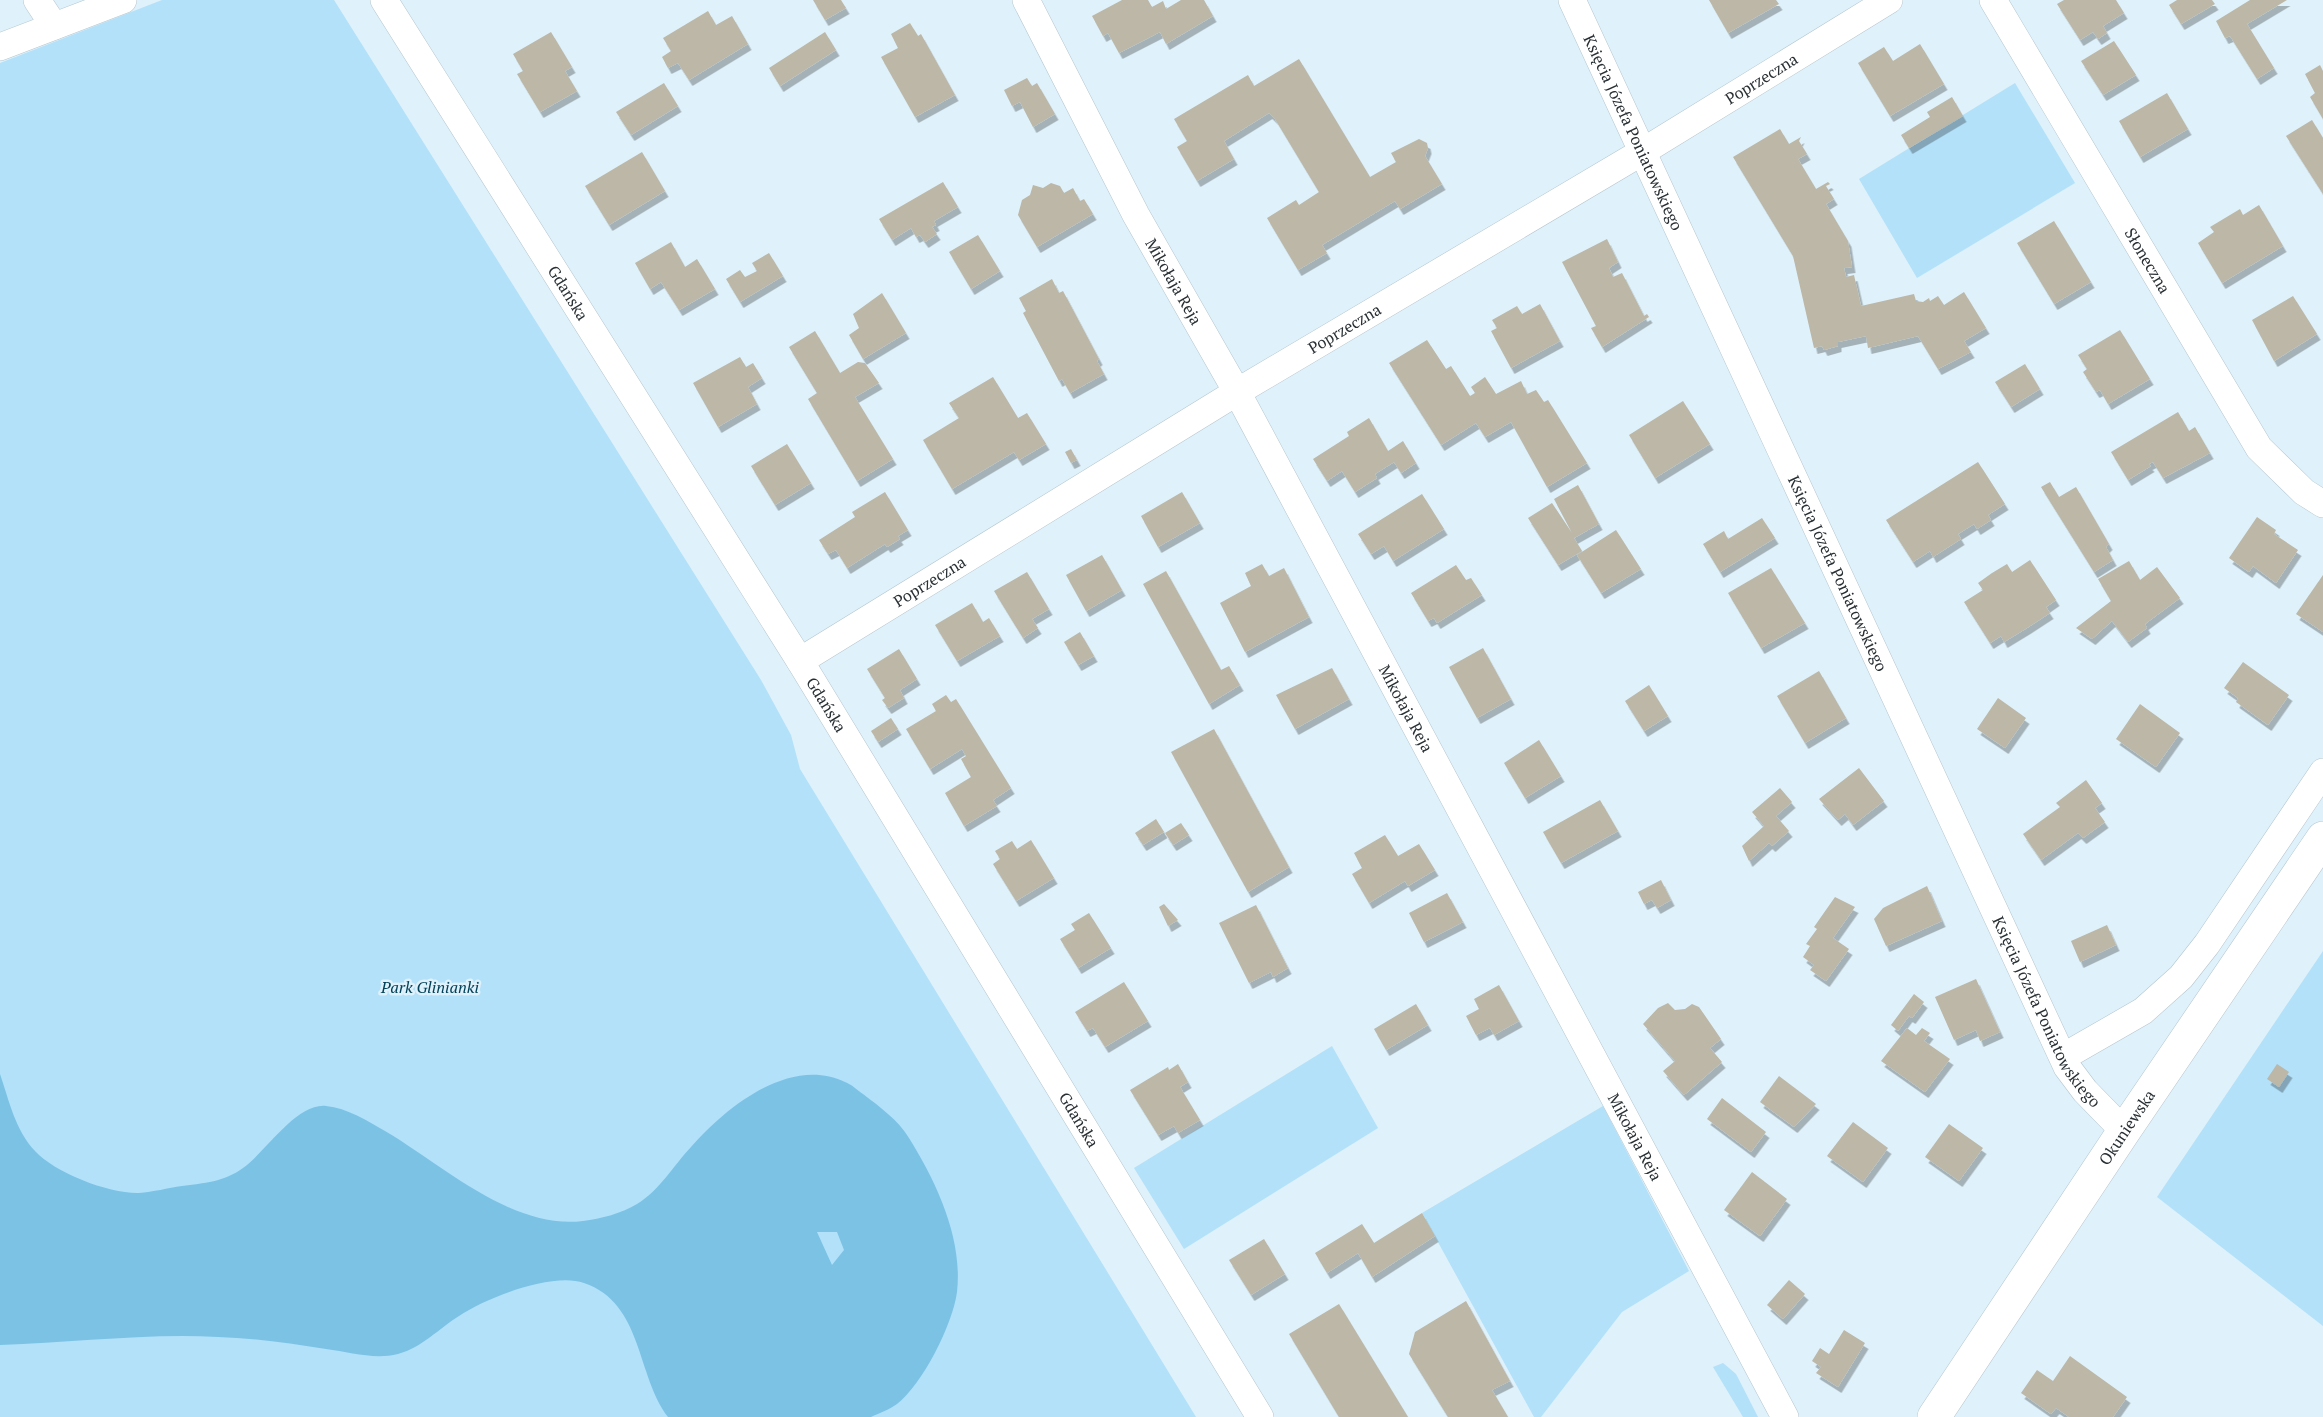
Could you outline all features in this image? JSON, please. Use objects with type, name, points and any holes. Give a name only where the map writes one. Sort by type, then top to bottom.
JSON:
[{"type":"main road","name":"Okuniewska","points":[[1934,1417],[2323,838]]},
{"type":"street","points":[[37,0],[54,26]]},
{"type":"street","points":[[0,47],[123,0]]},
{"type":"street","name":"Gdańska","points":[[384,0],[800,661],[1260,1417]]},
{"type":"street","name":"Mikołaja Reja","points":[[1026,0],[1136,215],[1237,392],[1785,1417]]},
{"type":"street","name":"Księcia Józefa Poniatowskiego","points":[[1572,0],[2062,1057],[2085,1091],[2124,1131]]},
{"type":"street","name":"Poprzeczna","points":[[800,661],[1237,392],[1642,152],[1889,0]]},
{"type":"street","name":"Słoneczna","points":[[1993,0],[2259,448],[2304,492],[2323,504]]},
{"type":"street","points":[[2062,1057],[2143,1011],[2181,977],[2207,944],[2323,772]]},
{"type":"green space","name":"Park Glinianki","points":[[162,0],[334,0],[761,680],[791,735],[800,769],[1196,1417],[0,1417],[0,63]]},
{"type":"green space","points":[[2015,83],[2075,183],[1917,278],[1859,179]]},
{"type":"green space","points":[[2323,951],[2323,1326],[2157,1197]]},
{"type":"green space","points":[[1332,1046],[1378,1128],[1184,1249],[1134,1168]]},
{"type":"green space","points":[[1603,1106],[1689,1271],[1622,1312],[1541,1417],[1534,1417],[1422,1213]]},
{"type":"green space","points":[[1723,1363],[1736,1374],[1758,1417],[1743,1417],[1713,1367]]},
{"type":"shaded area","points":[[0,1074],[22,1134],[35,1151],[69,1174],[113,1190],[139,1193],[206,1183],[229,1176],[252,1161],[282,1130],[304,1112],[315,1107],[326,1106],[349,1112],[372,1123],[454,1177],[504,1205],[530,1216],[556,1221],[597,1219],[631,1207],[645,1199],[705,1132],[740,1102],[781,1080],[803,1075],[824,1075],[852,1086],[888,1114],[905,1131],[929,1174],[946,1212],[956,1252],[958,1272],[954,1305],[943,1336],[926,1369],[907,1395],[897,1404],[871,1417],[668,1417],[658,1400],[628,1323],[618,1306],[603,1293],[584,1283],[571,1281],[538,1284],[485,1302],[459,1316],[415,1347],[389,1356],[362,1355],[258,1340],[191,1336],[0,1345]],"holes":[[[817,1232],[837,1232],[844,1250],[832,1265]]]},
{"type":"building","points":[[813,0],[841,0],[846,8],[825,20]]},
{"type":"building","points":[[1122,0],[1148,0],[1152,7],[1163,1],[1166,9],[1181,0],[1204,0],[1213,16],[1166,44],[1160,32],[1119,53],[1108,33],[1103,36],[1092,16]]},
{"type":"building","points":[[1709,0],[1776,0],[1779,4],[1728,33]]},
{"type":"building","points":[[2064,0],[2116,0],[2124,13],[2103,26],[2107,33],[2098,39],[2093,32],[2080,40],[2057,4]]},
{"type":"building","points":[[2177,0],[2212,0],[2215,4],[2181,24],[2169,5]]},
{"type":"building","points":[[2250,0],[2287,0],[2247,24],[2274,68],[2257,79],[2230,36],[2225,38],[2216,21]]},
{"type":"building","points":[[708,11],[716,25],[732,16],[748,44],[689,80],[678,63],[668,68],[662,57],[671,51],[663,38]]},
{"type":"building","points":[[910,23],[918,36],[921,34],[955,95],[915,117],[881,57],[898,48],[891,34]]},
{"type":"building","points":[[551,32],[572,67],[565,71],[577,91],[540,112],[517,74],[523,71],[513,54]]},
{"type":"building","points":[[825,32],[836,50],[780,86],[769,68]]},
{"type":"building","points":[[2114,41],[2136,75],[2103,95],[2081,61]]},
{"type":"building","points":[[1920,44],[1944,84],[1890,116],[1858,63],[1884,47],[1893,61]]},
{"type":"building","points":[[1299,59],[1370,177],[1396,162],[1391,153],[1419,139],[1427,143],[1425,156],[1442,184],[1400,209],[1395,201],[1322,245],[1327,253],[1298,270],[1267,218],[1296,200],[1299,205],[1319,192],[1275,119],[1269,113],[1224,141],[1234,159],[1197,181],[1177,147],[1187,141],[1174,119],[1248,75],[1254,86]]},
{"type":"building","points":[[2320,65],[2323,71],[2323,119],[2310,97],[2315,93],[2305,74]]},
{"type":"building","points":[[1027,78],[1032,86],[1037,83],[1055,114],[1033,127],[1020,102],[1012,106],[1004,90]]},
{"type":"building","points":[[664,83],[678,106],[631,135],[616,112]]},
{"type":"building","points":[[2167,93],[2188,129],[2140,157],[2119,121]]},
{"type":"building","points":[[1952,97],[1963,116],[1909,148],[1901,135],[1930,117],[1927,112]]},
{"type":"building","points":[[2312,120],[2323,138],[2323,194],[2286,136]]},
{"type":"building","points":[[1780,129],[1789,144],[1801,137],[1799,141],[1807,154],[1798,159],[1816,189],[1828,182],[1830,184],[1826,186],[1834,199],[1826,204],[1848,241],[1852,267],[1844,268],[1846,277],[1854,275],[1861,306],[1914,294],[1916,301],[1923,302],[1938,296],[1944,305],[1964,292],[1986,328],[1964,341],[1971,352],[1938,369],[1918,336],[1868,348],[1866,336],[1838,342],[1838,346],[1824,350],[1822,346],[1814,348],[1793,256],[1733,157]]},
{"type":"building","points":[[642,152],[665,191],[609,225],[585,186]]},
{"type":"building","points":[[943,182],[958,207],[934,221],[936,225],[932,227],[937,234],[925,242],[920,235],[916,237],[911,228],[892,240],[879,219]]},
{"type":"building","points":[[1051,183],[1060,186],[1064,193],[1073,188],[1080,201],[1084,199],[1093,214],[1037,247],[1018,215],[1022,200],[1030,195],[1033,185],[1043,188]]},
{"type":"building","points":[[2259,205],[2283,246],[2222,283],[2198,243],[2214,232],[2210,227],[2240,209],[2243,215]]},
{"type":"building","points":[[2054,221],[2091,282],[2054,304],[2017,243]]},
{"type":"building","points":[[978,235],[1000,271],[971,289],[949,252]]},
{"type":"building","points":[[1607,239],[1618,262],[1609,268],[1613,277],[1622,273],[1644,316],[1647,314],[1649,317],[1602,347],[1591,328],[1596,326],[1562,262]]},
{"type":"building","points":[[671,242],[685,267],[697,259],[715,289],[679,310],[661,282],[650,289],[635,263]]},
{"type":"building","points":[[769,253],[783,276],[740,302],[726,279],[740,270],[745,277],[757,271],[752,263]]},
{"type":"building","points":[[1052,279],[1059,293],[1063,291],[1099,359],[1097,361],[1104,374],[1070,393],[1062,379],[1059,381],[1023,313],[1026,311],[1019,298]]},
{"type":"building","points":[[882,293],[906,333],[863,359],[849,335],[859,328],[853,314]]},
{"type":"building","points":[[2293,296],[2317,334],[2274,361],[2252,320]]},
{"type":"building","points":[[1540,304],[1560,341],[1511,368],[1491,331],[1497,328],[1492,320],[1517,306],[1522,314]]},
{"type":"building","points":[[2120,330],[2150,379],[2108,404],[2100,390],[2096,392],[2083,372],[2087,369],[2078,355]]},
{"type":"building","points":[[815,331],[840,373],[858,362],[865,363],[879,383],[855,397],[893,459],[857,481],[808,399],[817,393],[789,347]]},
{"type":"building","points":[[1427,340],[1446,369],[1451,366],[1470,396],[1475,393],[1471,387],[1485,377],[1496,394],[1521,381],[1527,394],[1536,390],[1544,402],[1548,400],[1587,463],[1547,487],[1511,422],[1485,437],[1476,423],[1441,445],[1389,363]]},
{"type":"building","points":[[740,357],[746,367],[753,363],[762,378],[748,387],[757,404],[718,427],[693,383]]},
{"type":"building","points":[[2025,364],[2040,389],[2011,407],[1995,382]]},
{"type":"building","points":[[993,377],[1018,418],[1027,413],[1046,444],[1019,460],[1014,452],[952,489],[923,440],[959,418],[949,403]]},
{"type":"building","points":[[1683,401],[1710,444],[1655,478],[1629,435]]},
{"type":"building","points":[[2178,412],[2189,431],[2195,427],[2210,453],[2163,478],[2153,462],[2149,464],[2151,466],[2128,480],[2111,452]]},
{"type":"building","points":[[1369,418],[1388,451],[1403,441],[1416,463],[1401,473],[1394,462],[1375,474],[1377,478],[1355,492],[1342,471],[1327,481],[1313,459],[1349,436],[1347,432]]},
{"type":"building","points":[[787,444],[811,483],[775,505],[751,466]]},
{"type":"building","points":[[1071,449],[1077,460],[1071,463],[1065,452]]},
{"type":"building","points":[[1978,462],[2005,504],[1988,515],[1991,520],[1977,529],[1974,524],[1958,534],[1961,539],[1933,557],[1930,551],[1913,562],[1886,520]]},
{"type":"building","points":[[2050,482],[2059,497],[2076,487],[2109,544],[2106,547],[2113,560],[2094,572],[2041,487]]},
{"type":"building","points":[[1578,485],[1599,524],[1574,538],[1582,551],[1558,565],[1528,518],[1552,503],[1572,533],[1554,499]]},
{"type":"building","points":[[885,492],[908,530],[898,536],[900,539],[887,547],[885,544],[847,568],[836,550],[828,554],[819,540],[855,517],[852,512]]},
{"type":"building","points":[[1182,492],[1200,523],[1158,547],[1141,516]]},
{"type":"building","points":[[1422,494],[1444,529],[1393,561],[1384,546],[1371,554],[1358,534]]},
{"type":"building","points":[[2257,517],[2276,530],[2274,534],[2298,550],[2276,583],[2253,566],[2249,572],[2229,558]]},
{"type":"building","points":[[1762,518],[1775,538],[1720,572],[1703,544],[1724,531],[1728,539]]},
{"type":"building","points":[[1616,530],[1641,569],[1601,593],[1577,555]]},
{"type":"building","points":[[1102,555],[1122,590],[1086,611],[1066,575]]},
{"type":"building","points":[[2030,560],[2056,600],[2046,607],[2050,613],[2004,642],[2001,636],[1990,643],[1964,602],[1983,590],[1978,583],[1992,573],[2007,564],[2012,572]]},
{"type":"building","points":[[2129,561],[2140,580],[2157,567],[2180,598],[2145,624],[2147,628],[2128,642],[2112,621],[2092,639],[2076,628],[2111,601],[2098,579]]},
{"type":"building","points":[[1262,564],[1269,576],[1284,568],[1309,617],[1245,652],[1220,603],[1251,586],[1245,573]]},
{"type":"building","points":[[1456,565],[1466,580],[1471,578],[1482,595],[1437,623],[1434,618],[1428,621],[1411,593]]},
{"type":"building","points":[[1771,568],[1805,623],[1761,648],[1728,593]]},
{"type":"building","points":[[1166,571],[1221,670],[1229,666],[1240,685],[1209,704],[1143,584]]},
{"type":"building","points":[[1027,572],[1049,609],[1032,619],[1038,628],[1023,638],[994,591]]},
{"type":"building","points":[[2323,575],[2323,632],[2296,614]]},
{"type":"building","points":[[972,603],[983,622],[989,618],[1000,636],[957,661],[935,625]]},
{"type":"building","points":[[1080,632],[1094,656],[1078,665],[1064,642]]},
{"type":"building","points":[[1483,648],[1511,699],[1477,718],[1449,667]]},
{"type":"building","points":[[899,649],[917,679],[900,690],[904,698],[888,708],[882,700],[885,698],[867,669]]},
{"type":"building","points":[[2243,662],[2289,695],[2268,725],[2236,702],[2238,698],[2224,688]]},
{"type":"building","points":[[1332,668],[1349,699],[1295,729],[1276,695]]},
{"type":"building","points":[[1819,671],[1846,718],[1805,743],[1777,696]]},
{"type":"building","points":[[1649,685],[1668,716],[1644,731],[1625,701]]},
{"type":"building","points":[[946,695],[951,702],[956,699],[1011,788],[993,800],[997,806],[964,826],[945,793],[971,777],[961,759],[966,756],[962,749],[930,769],[906,729],[936,711],[932,704]]},
{"type":"building","points":[[1998,698],[2026,718],[2005,748],[1977,729]]},
{"type":"building","points":[[2140,704],[2180,733],[2156,767],[2116,739]]},
{"type":"building","points":[[891,718],[898,729],[878,742],[871,731]]},
{"type":"building","points":[[1214,729],[1289,867],[1248,892],[1171,752]]},
{"type":"building","points":[[1539,740],[1561,776],[1525,798],[1504,763]]},
{"type":"building","points":[[1859,768],[1884,801],[1853,825],[1845,814],[1838,820],[1819,799]]},
{"type":"building","points":[[2086,780],[2102,803],[2095,808],[2105,822],[2083,838],[2078,833],[2041,860],[2023,834],[2060,807],[2056,803]]},
{"type":"building","points":[[1780,788],[1792,802],[1776,816],[1789,831],[1772,846],[1769,843],[1749,861],[1742,846],[1764,826],[1752,812]]},
{"type":"building","points":[[1600,800],[1618,831],[1561,863],[1543,832]]},
{"type":"building","points":[[1156,819],[1164,832],[1143,845],[1135,833]]},
{"type":"building","points":[[1181,823],[1189,835],[1173,845],[1165,833]]},
{"type":"building","points":[[1385,835],[1398,856],[1419,844],[1435,870],[1408,886],[1405,881],[1369,903],[1352,874],[1362,868],[1354,853]]},
{"type":"building","points":[[1031,840],[1054,878],[1016,901],[993,864],[1000,859],[995,851],[1012,841],[1017,849]]},
{"type":"building","points":[[1661,880],[1671,900],[1657,908],[1652,900],[1644,904],[1638,892]]},
{"type":"building","points":[[1927,886],[1942,921],[1886,946],[1874,919],[1883,908]]},
{"type":"building","points":[[1447,893],[1463,922],[1424,942],[1409,913]]},
{"type":"building","points":[[1835,897],[1855,907],[1833,938],[1849,949],[1826,981],[1810,970],[1814,965],[1803,957],[1810,946],[1806,944],[1817,929],[1814,927]]},
{"type":"building","points":[[1164,904],[1178,920],[1168,926],[1159,907]]},
{"type":"building","points":[[1256,905],[1288,968],[1273,977],[1271,972],[1249,983],[1219,923]]},
{"type":"building","points":[[1089,913],[1111,948],[1078,968],[1060,939],[1075,930],[1071,924]]},
{"type":"building","points":[[2107,925],[2116,945],[2080,962],[2071,941]]},
{"type":"building","points":[[1976,979],[2000,1032],[1980,1041],[1976,1030],[1954,1040],[1935,997]]},
{"type":"building","points":[[1124,982],[1148,1021],[1105,1047],[1093,1028],[1087,1031],[1075,1012]]},
{"type":"building","points":[[1499,985],[1519,1021],[1494,1035],[1490,1028],[1476,1035],[1466,1016],[1479,1009],[1474,999]]},
{"type":"building","points":[[1914,994],[1924,1002],[1912,1018],[1909,1016],[1898,1031],[1891,1025]]},
{"type":"building","points":[[1668,1003],[1675,1010],[1685,1009],[1692,1004],[1699,1007],[1721,1039],[1710,1048],[1722,1062],[1684,1095],[1663,1071],[1675,1061],[1643,1024],[1658,1008]]},
{"type":"building","points":[[1416,1004],[1428,1025],[1386,1050],[1374,1029]]},
{"type":"building","points":[[1907,1028],[1916,1035],[1922,1028],[1930,1033],[1924,1041],[1950,1059],[1925,1092],[1881,1061]]},
{"type":"building","points":[[1178,1064],[1188,1082],[1180,1087],[1200,1120],[1178,1133],[1174,1126],[1158,1135],[1130,1090],[1168,1067],[1169,1070]]},
{"type":"building","points":[[2277,1064],[2289,1072],[2279,1087],[2267,1079]]},
{"type":"building","points":[[1779,1076],[1816,1104],[1794,1127],[1760,1102]]},
{"type":"building","points":[[1722,1098],[1766,1132],[1751,1152],[1707,1119]]},
{"type":"building","points":[[1853,1122],[1888,1148],[1863,1182],[1827,1156]]},
{"type":"building","points":[[1949,1124],[1983,1148],[1959,1181],[1925,1157]]},
{"type":"building","points":[[1752,1172],[1787,1199],[1760,1236],[1724,1210]]},
{"type":"building","points":[[1422,1213],[1435,1236],[1372,1277],[1358,1253],[1327,1273],[1315,1253],[1362,1224],[1374,1243]]},
{"type":"building","points":[[1264,1239],[1285,1274],[1251,1295],[1229,1260]]},
{"type":"building","points":[[1789,1280],[1805,1294],[1783,1319],[1767,1305]]},
{"type":"building","points":[[1466,1301],[1510,1381],[1492,1390],[1508,1417],[1448,1417],[1409,1354],[1415,1332]]},
{"type":"building","points":[[1339,1304],[1408,1417],[1339,1417],[1289,1334]]},
{"type":"building","points":[[1844,1330],[1865,1343],[1838,1387],[1816,1373],[1821,1367],[1812,1361],[1820,1348],[1829,1354]]},
{"type":"building","points":[[2070,1356],[2127,1397],[2113,1417],[2069,1417],[2056,1408],[2051,1414],[2021,1393],[2037,1370],[2053,1381]]}]
